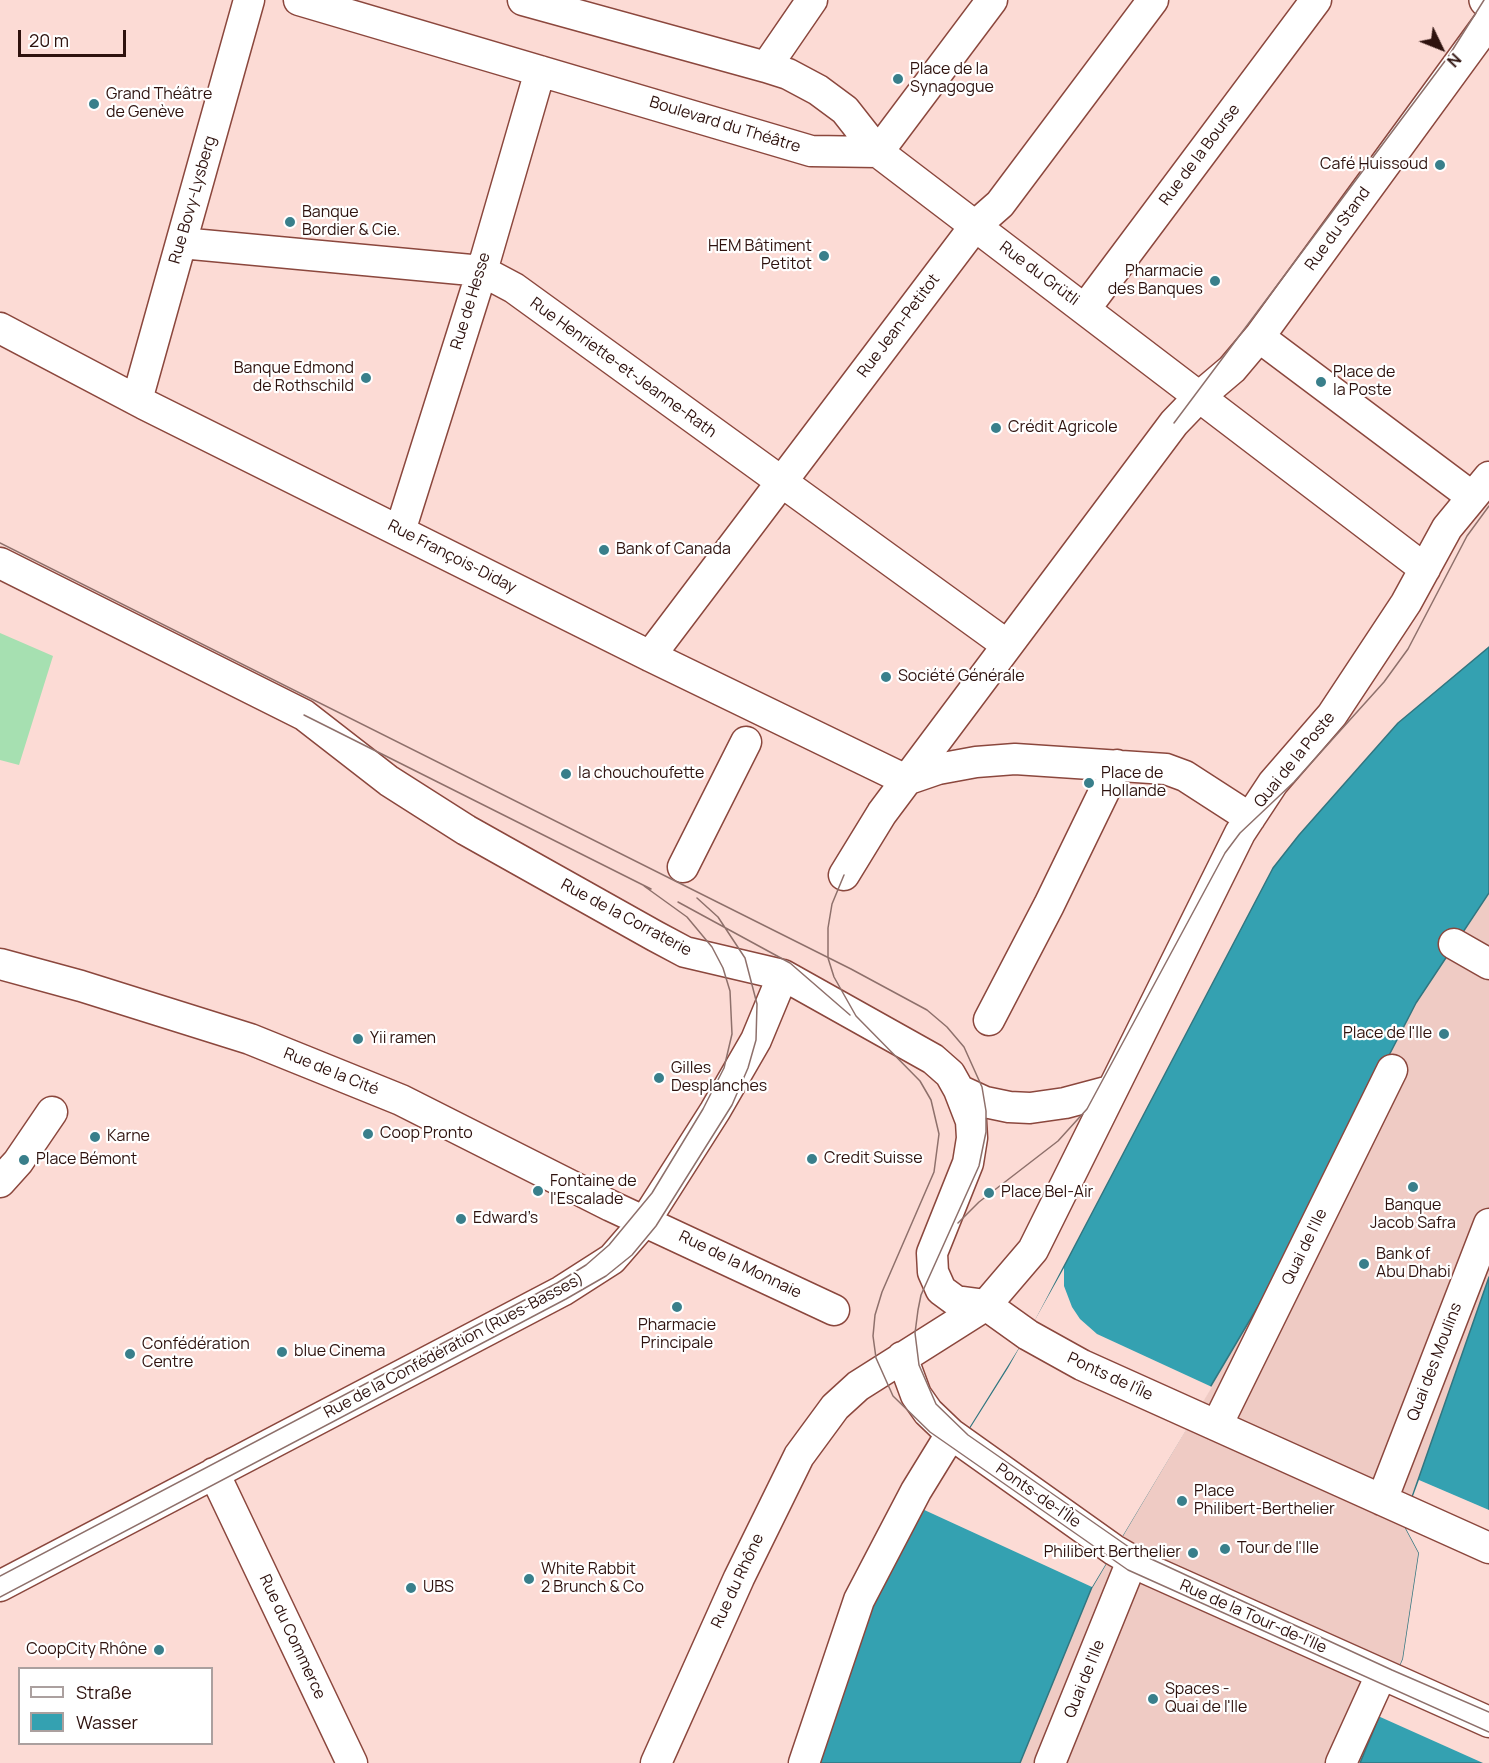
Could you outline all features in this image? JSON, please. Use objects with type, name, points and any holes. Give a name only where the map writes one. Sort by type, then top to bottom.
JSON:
[{"type":"street","name":"Rue Bovy-Lysberg","points":[[137,400],[249,0]]},
{"type":"street","name":"Boulevard du Théâtre","points":[[299,0],[811,151],[878,152]]},
{"type":"street","points":[[523,0],[565,6],[788,74],[845,110],[878,152],[992,0]]},
{"type":"street","points":[[766,67],[812,0]]},
{"type":"street","name":"Rue Jean-Petitot","points":[[650,656],[779,482],[975,226],[1000,204],[1153,0]]},
{"type":"street","name":"Rue de la Bourse","points":[[1085,309],[1316,0]]},
{"type":"street","name":"Rue du Stand","points":[[844,875],[882,813],[906,780],[1174,423],[1199,397],[1232,369],[1259,337],[1489,22]]},
{"type":"street","name":"Rue de Hesse","points":[[400,531],[482,271],[540,71]]},
{"type":"street","name":"Rue du Grütli","points":[[878,152],[1199,397]]},
{"type":"street","name":"Rue Henriette-et-Jeanne-Rath","points":[[181,243],[482,271],[514,288],[1007,645]]},
{"type":"street","name":"Rue François-Diday","points":[[0,328],[137,400],[650,656],[906,780]]},
{"type":"street","points":[[1259,337],[1480,486]]},
{"type":"street","points":[[1199,397],[1425,569]]},
{"type":"street","name":"Quai de la Poste","points":[[986,1305],[1033,1250],[1228,855],[1250,818],[1273,783],[1332,715],[1396,619],[1447,528],[1480,486]]},
{"type":"street","name":"Rue de la Corraterie","points":[[0,564],[304,715],[389,781],[466,830],[685,952],[783,975],[933,1059],[950,1074],[959,1090]]},
{"type":"street","points":[[683,867],[746,742]]},
{"type":"street","points":[[906,780],[938,769],[976,762],[1015,759],[1166,769],[1185,776],[1250,818]]},
{"type":"street","points":[[989,1020],[1049,905],[1117,765]]},
{"type":"street","points":[[1454,944],[1489,964]]},
{"type":"street","name":"Rue de la Cité","points":[[0,964],[81,986],[271,1048],[401,1100],[645,1221]]},
{"type":"street","name":"Rue de la Confédération (Rues-Basses)","points":[[0,1586],[562,1291],[612,1259],[645,1221],[715,1111],[756,1040],[783,975]]},
{"type":"street","name":"Quai de l'Ile","points":[[1206,1420],[1392,1070]]},
{"type":"street","points":[[959,1090],[985,1102],[1030,1108],[1065,1103],[1110,1091]]},
{"type":"street","points":[[959,1090],[971,1121],[969,1163],[932,1253],[933,1272],[941,1290],[956,1301],[986,1305]]},
{"type":"street","points":[[0,1182],[18,1162],[52,1112]]},
{"type":"street","name":"Rue de la Monnaie","points":[[645,1221],[834,1310]]},
{"type":"street","name":"Quai des Moulins","points":[[1395,1505],[1489,1224]]},
{"type":"street","name":"Ponts de l'Île","points":[[986,1305],[1028,1335],[1082,1365],[1395,1505]]},
{"type":"street","name":"Rue du Rhône","points":[[656,1763],[739,1578],[799,1456],[835,1407],[858,1386],[986,1305]]},
{"type":"street","name":"Ponts-de-l'Île","points":[[902,1357],[916,1395],[928,1412],[957,1438],[1123,1555]]},
{"type":"street","points":[[804,1763],[859,1600],[916,1491],[957,1438]]},
{"type":"street","name":"Rue du Commerce","points":[[214,1473],[352,1763]]},
{"type":"street","points":[[1395,1505],[1489,1548]]},
{"type":"street","name":"Quai de l'Ile","points":[[1050,1763],[1123,1555]]},
{"type":"street","name":"Rue de la Tour-de-l'Ile","points":[[1123,1555],[1388,1678]]},
{"type":"street","points":[[1341,1763],[1388,1678],[1489,1722]]},
{"type":"shaded area","points":[[1489,893],[1489,1277],[1419,1480],[1408,1531],[1419,1553],[1403,1659],[1360,1763],[1020,1763],[1092,1587],[1270,1286],[1416,1003]]},
{"type":"green space","points":[[0,633],[53,656],[19,765],[0,760]]},
{"type":"water","points":[[1489,647],[1489,893],[1416,1003],[1270,1286],[1092,1587],[1020,1763],[817,1763],[872,1600],[920,1508],[1028,1335],[1273,868],[1299,835],[1398,723]]},
{"type":"water","points":[[1489,1277],[1489,1763],[1360,1763],[1403,1659],[1419,1553],[1403,1523]]},
{"type":"pier","points":[[1064,1268],[1064,1286],[1072,1307],[1080,1319],[1097,1334],[1212,1387],[1092,1587],[920,1508],[1008,1368]]},
{"type":"pier","points":[[1419,1480],[1489,1510],[1489,1763],[1483,1763],[1378,1716],[1403,1659],[1419,1553],[1403,1523]]},
{"type":"tram line","points":[[1174,423],[1448,57],[1484,0]]},
{"type":"tram line","points":[[958,1223],[979,1202],[1058,1141],[1087,1109],[1225,853],[1240,833],[1294,782],[1384,682],[1408,649],[1467,536],[1489,506]]},
{"type":"tram line","points":[[0,543],[851,969],[927,1010],[947,1027],[964,1047],[982,1087],[986,1111],[986,1132],[979,1166],[921,1295],[918,1310],[915,1333],[919,1365],[936,1404],[968,1435],[1136,1552],[1489,1712]]},
{"type":"tram line","points":[[304,715],[651,889]]},
{"type":"tram line","points":[[844,875],[832,904],[828,928],[828,958],[834,977],[856,1016],[920,1081],[931,1100],[939,1134],[934,1172],[882,1292],[875,1315],[873,1336],[876,1358],[893,1396],[930,1432],[1128,1570],[1489,1732]]},
{"type":"tram line","points":[[0,1576],[557,1283],[586,1265],[609,1245],[652,1193],[703,1109],[724,1068],[732,1034],[730,991],[723,968],[712,947],[687,917],[644,886]]},
{"type":"tram line","points":[[0,1597],[566,1299],[606,1276],[632,1255],[656,1226],[732,1105],[748,1068],[756,1040],[757,1004],[745,958],[718,917],[697,898]]},
{"type":"tram line","points":[[678,902],[790,963],[850,1015]]},
{"type":"place","name":"Place de la Synagogue","points":[[898,79]]},
{"type":"place","name":"Grand Théâtre de Genève","points":[[94,104]]},
{"type":"place","name":"Café Huissoud","points":[[1440,165]]},
{"type":"place","name":"Banque Bordier & Cie.","points":[[290,222]]},
{"type":"place","name":"HEM Bâtiment Petitot","points":[[824,256]]},
{"type":"place","name":"Pharmacie des Banques","points":[[1215,281]]},
{"type":"place","name":"Banque Edmond de Rothschild","points":[[366,378]]},
{"type":"place","name":"Place de la Poste","points":[[1321,382]]},
{"type":"place","name":"Crédit Agricole","points":[[996,428]]},
{"type":"place","name":"Bank of Canada","points":[[604,550]]},
{"type":"place","name":"Société Générale","points":[[886,677]]},
{"type":"place","name":"la chouchoufette","points":[[566,774]]},
{"type":"place","name":"Place de Hollande","points":[[1089,783]]},
{"type":"place","name":"Place de l'Ile","points":[[1444,1034]]},
{"type":"place","name":"Yii ramen","points":[[358,1039]]},
{"type":"place","name":"Gilles Desplanches","points":[[659,1078]]},
{"type":"place","name":"Coop Pronto","points":[[368,1134]]},
{"type":"place","name":"Karne","points":[[95,1137]]},
{"type":"place","name":"Credit Suisse","points":[[812,1159]]},
{"type":"place","name":"Place Bémont","points":[[24,1160]]},
{"type":"place","name":"Banque Jacob Safra","points":[[1413,1187]]},
{"type":"place","name":"Fontaine de l'Escalade","points":[[538,1191]]},
{"type":"place","name":"Place Bel-Air","points":[[989,1193]]},
{"type":"place","name":"Edward’s","points":[[461,1219]]},
{"type":"place","name":"Bank of Abu Dhabi","points":[[1364,1264]]},
{"type":"place","name":"Pharmacie Principale","points":[[677,1307]]},
{"type":"place","name":"blue Cinema","points":[[282,1352]]},
{"type":"place","name":"Confédération Centre","points":[[130,1354]]},
{"type":"place","name":"Place Philibert-Berthelier","points":[[1182,1501]]},
{"type":"place","name":"Tour de l'Ile","points":[[1225,1549]]},
{"type":"place","name":"Philibert Berthelier","points":[[1193,1553]]},
{"type":"place","name":"White Rabbit 2 Brunch & Co","points":[[529,1579]]},
{"type":"place","name":"UBS","points":[[411,1588]]},
{"type":"place","name":"CoopCity Rhône","points":[[159,1650]]},
{"type":"place","name":"Spaces - Quai de l'Ile","points":[[1153,1699]]}]
